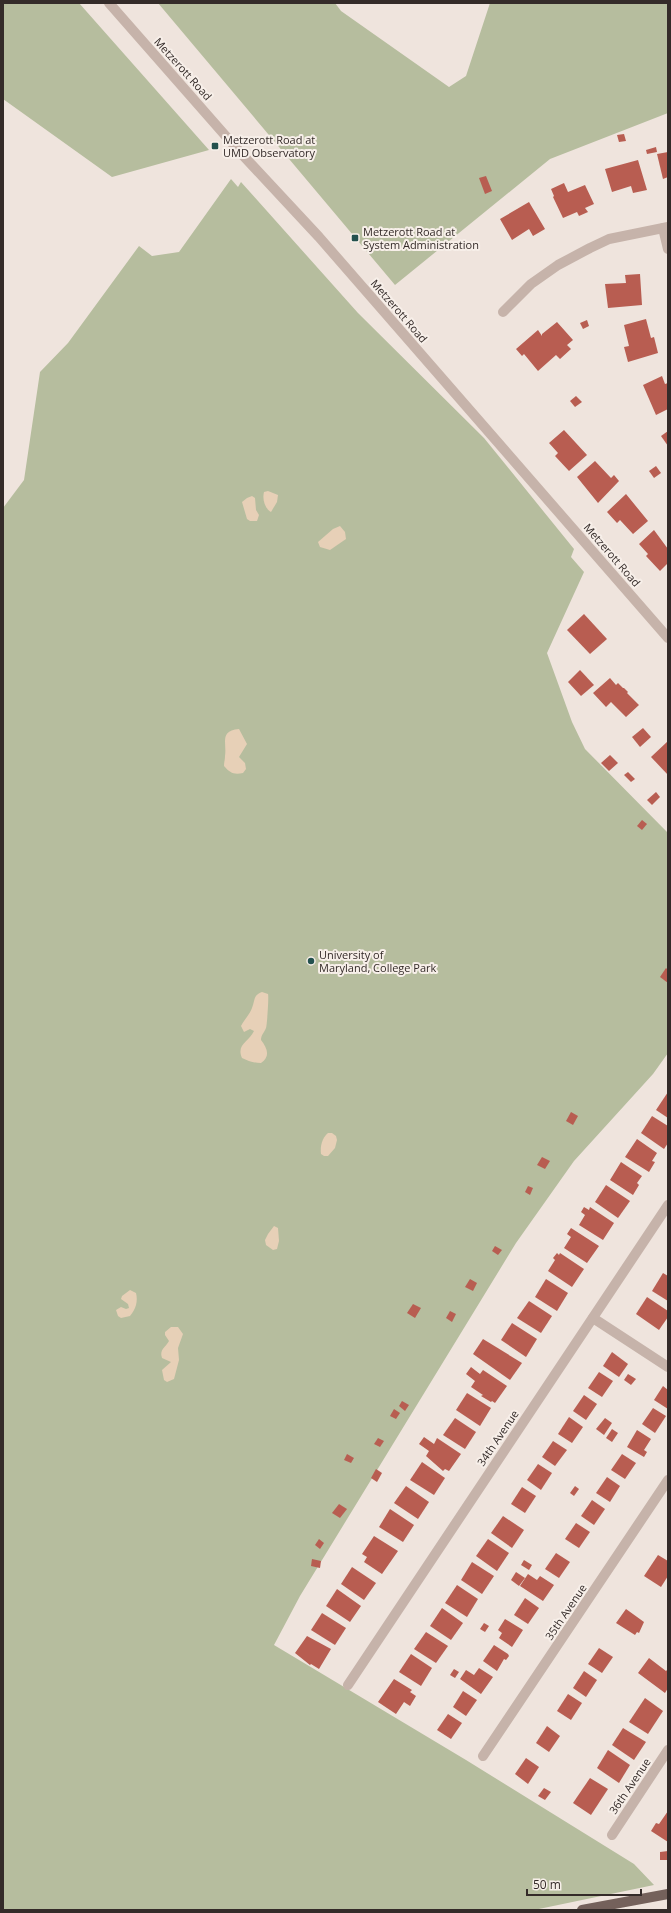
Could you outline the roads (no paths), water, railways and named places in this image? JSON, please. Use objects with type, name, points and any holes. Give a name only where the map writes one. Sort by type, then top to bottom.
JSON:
[{"type":"main road","points":[[582,1910],[668,1894]]},
{"type":"street","name":"Metzerott Road","points":[[109,3],[238,150],[319,237],[668,638]]},
{"type":"street","points":[[503,312],[531,284],[558,265],[609,239],[666,227],[668,249]]},
{"type":"street","name":"34th Avenue","points":[[348,1684],[668,1205]]},
{"type":"street","points":[[593,1318],[668,1367]]},
{"type":"street","name":"35th Avenue","points":[[483,1756],[668,1480]]},
{"type":"street","name":"36th Avenue","points":[[612,1835],[668,1750]]},
{"type":"place","name":"Metzerott Road at UMD Observatory","points":[[215,146]]},
{"type":"place","name":"Metzerott Road at System Administration","points":[[355,238]]},
{"type":"place","name":"University of Maryland, College Park","points":[[311,961]]}]
